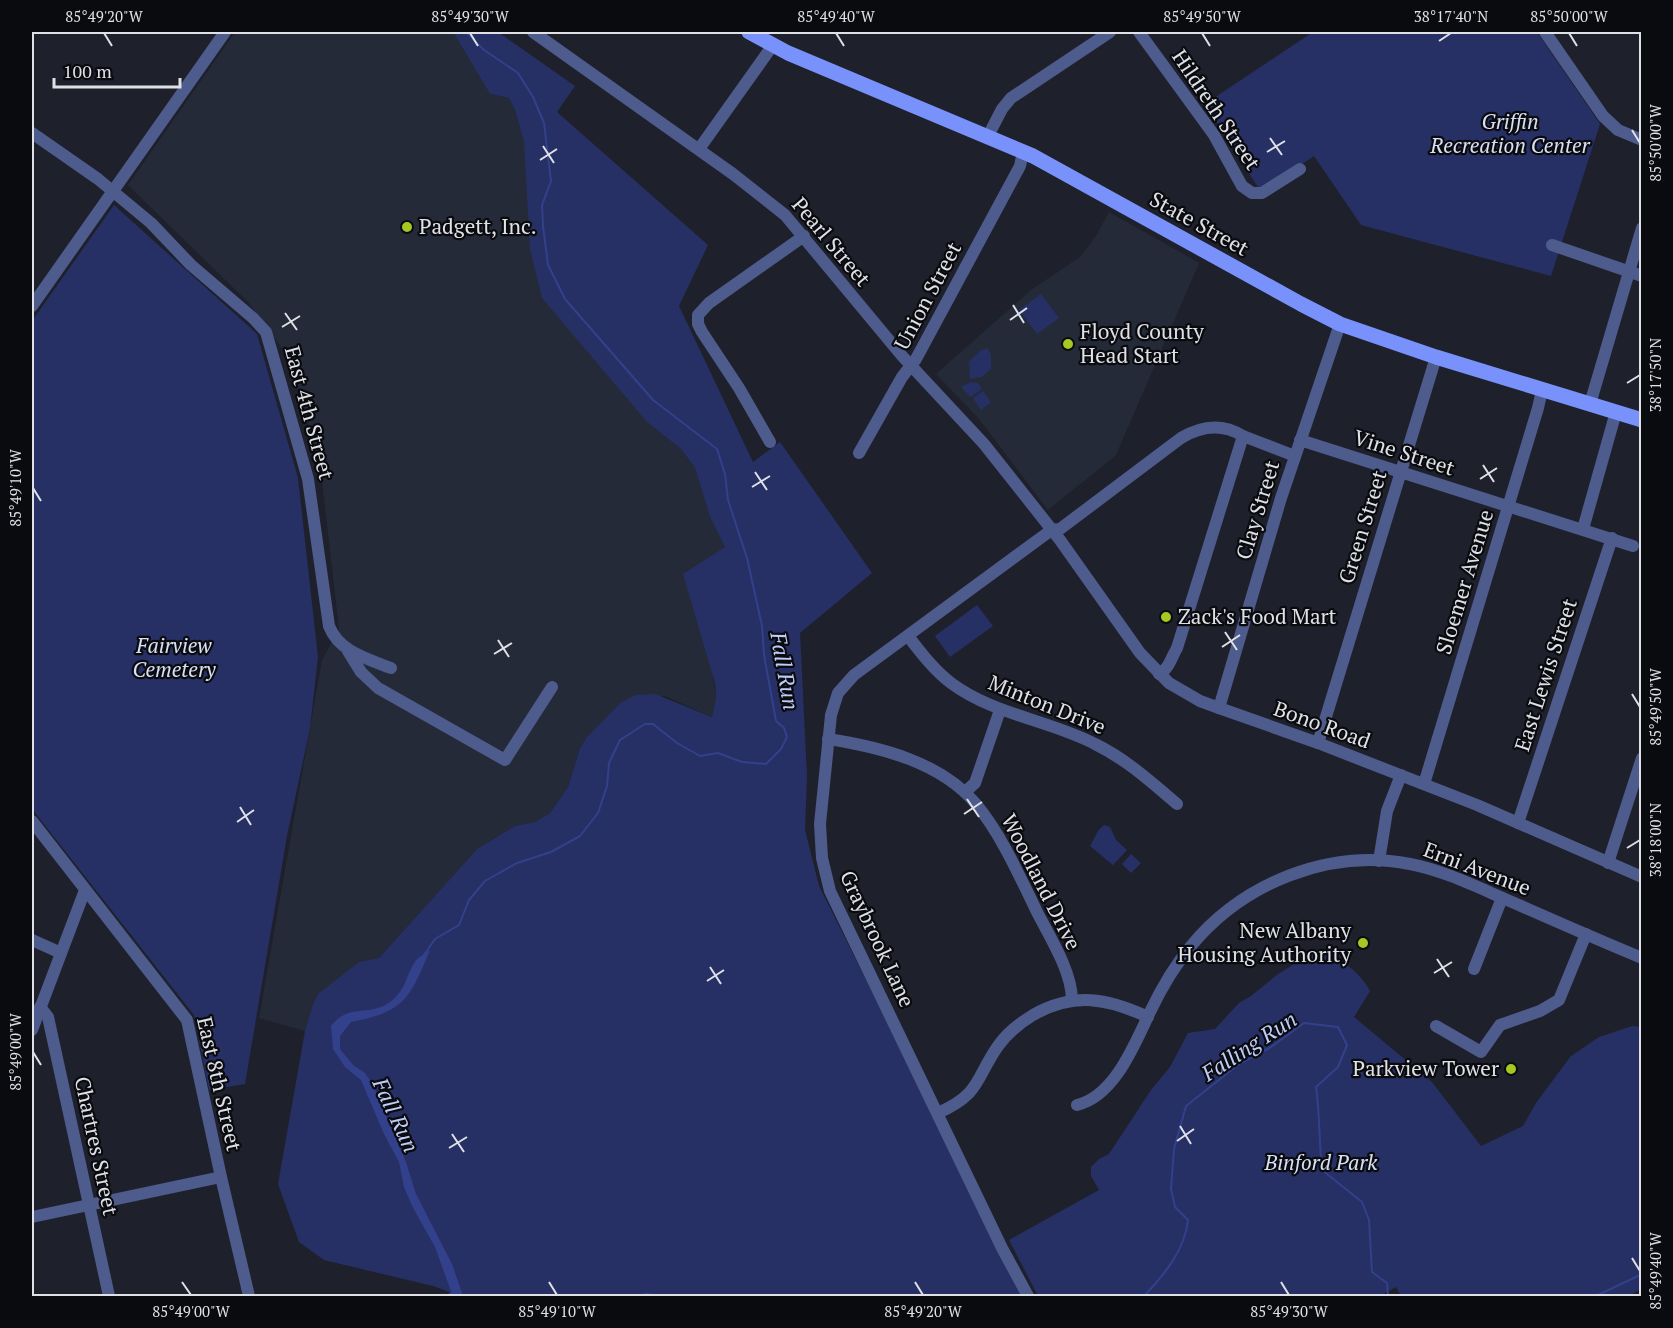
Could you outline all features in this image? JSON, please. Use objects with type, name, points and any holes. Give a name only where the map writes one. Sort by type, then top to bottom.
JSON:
[{"type":"main road","name":"State Street","points":[[749,32],[773,45],[1023,152],[1340,324],[1436,357],[1641,420]]},
{"type":"street","points":[[32,306],[37,287],[112,191],[225,32]]},
{"type":"street","name":"Pearl Street","points":[[533,32],[777,207],[804,236],[912,367],[984,444],[1051,530]]},
{"type":"street","points":[[988,136],[1002,109],[1011,98],[1110,32]]},
{"type":"street","name":"Hildreth Street","points":[[1139,32],[1214,135],[1246,190],[1256,194],[1262,193],[1299,169]]},
{"type":"street","points":[[1545,32],[1603,116],[1618,130],[1641,140]]},
{"type":"street","points":[[699,149],[773,45]]},
{"type":"street","name":"East 4th Street","points":[[32,134],[112,191],[151,223],[191,265],[266,332],[308,479],[329,626],[335,639],[347,650],[391,669]]},
{"type":"street","name":"Union Street","points":[[859,453],[896,387],[912,367],[1020,166],[1023,152]]},
{"type":"street","points":[[1590,404],[1641,228]]},
{"type":"street","points":[[770,442],[745,397],[702,333],[698,324],[698,315],[709,303],[804,236]]},
{"type":"street","points":[[1552,245],[1641,276]]},
{"type":"street","name":"Clay Street","points":[[1219,708],[1300,440],[1340,324]]},
{"type":"street","name":"Green Street","points":[[1318,743],[1436,357]]},
{"type":"street","name":"Sloemer Avenue","points":[[1424,784],[1542,390]]},
{"type":"street","points":[[1583,529],[1616,412]]},
{"type":"street","name":"Graybrook Lane","points":[[1028,1296],[1002,1248],[838,908],[825,874],[820,824],[831,715],[838,693],[845,684],[1051,530],[1060,529],[1192,431],[1206,427],[1221,428],[1295,456]]},
{"type":"street","points":[[1159,674],[1169,666],[1177,648],[1243,436]]},
{"type":"street","name":"Vine Street","points":[[1300,440],[1633,546]]},
{"type":"street","name":"Bono Road","points":[[1051,530],[1140,653],[1159,674],[1175,687],[1219,708],[1424,784],[1641,878]]},
{"type":"street","name":"East Lewis Street","points":[[1518,823],[1612,538]]},
{"type":"street","name":"Minton Drive","points":[[908,636],[924,657],[952,684],[1000,710],[1097,745],[1125,762],[1177,804]]},
{"type":"street","points":[[347,650],[361,672],[376,686],[505,760],[552,687]]},
{"type":"street","points":[[965,792],[975,783],[1000,710]]},
{"type":"street","name":"Woodland Drive","points":[[828,739],[862,746],[911,761],[936,772],[965,792],[985,815],[1050,936],[1070,983],[1072,1000]]},
{"type":"street","points":[[1608,863],[1641,758]]},
{"type":"street","points":[[1378,861],[1387,811],[1401,775]]},
{"type":"street","name":"East 8th Street","points":[[32,821],[187,1020],[249,1296]]},
{"type":"street","name":"Erni Avenue","points":[[1077,1105],[1094,1099],[1105,1089],[1129,1055],[1169,978],[1190,946],[1241,901],[1274,883],[1318,866],[1350,861],[1378,861],[1409,864],[1436,871],[1641,958]]},
{"type":"street","points":[[32,1030],[85,890]]},
{"type":"street","points":[[1474,969],[1502,898]]},
{"type":"street","points":[[1436,1026],[1481,1052],[1500,1025],[1540,1011],[1559,999],[1586,934]]},
{"type":"street","points":[[32,940],[61,953]]},
{"type":"street","points":[[938,1113],[969,1095],[996,1048],[1012,1030],[1024,1020],[1049,1006],[1086,999],[1108,1002],[1148,1017]]},
{"type":"street","name":"Chartres Street","points":[[40,1007],[48,1017],[109,1296]]},
{"type":"street","points":[[32,1217],[221,1177]]},
{"type":"shaded area","points":[[235,32],[453,32],[490,94],[509,98],[515,110],[524,142],[647,422],[681,449],[695,468],[710,517],[725,547],[712,671],[716,698],[712,717],[665,696],[620,703],[586,738],[580,748],[568,787],[550,813],[535,822],[515,826],[477,849],[379,958],[359,962],[312,1007],[305,1031],[259,1018],[322,660],[339,629],[321,471],[290,359],[248,302],[128,185]]},
{"type":"shaded area","name":"Floyd County Head Start","points":[[1109,212],[1199,263],[1116,455],[1048,510],[979,419],[936,374],[1031,290],[1080,257],[1096,236]]},
{"type":"shaded area","points":[[430,950],[417,980],[403,1000],[383,1013],[351,1022],[340,1036],[340,1049],[353,1065],[365,1073],[373,1085],[406,1162],[416,1194],[452,1264],[463,1296],[452,1294],[435,1247],[404,1187],[399,1162],[384,1134],[361,1080],[345,1067],[333,1049],[331,1026],[345,1014],[382,1007],[390,1002],[404,986],[414,963]]},
{"type":"green space","points":[[453,32],[498,32],[575,86],[557,112],[708,245],[679,306],[753,462],[780,442],[872,573],[800,633],[807,776],[805,830],[819,886],[1022,1296],[460,1296],[433,1286],[324,1260],[299,1242],[278,1184],[305,1031],[318,994],[359,962],[379,958],[477,849],[515,826],[535,822],[550,813],[568,787],[580,748],[586,738],[620,703],[636,695],[655,694],[712,717],[716,698],[715,683],[683,574],[725,547],[710,517],[695,468],[681,449],[647,422],[542,298],[530,249],[524,142],[515,110],[509,98],[490,94]]},
{"type":"green space","name":"Griffin Recreation Center","points":[[1313,32],[1537,32],[1600,124],[1551,276],[1361,225],[1314,156],[1261,192],[1205,104]]},
{"type":"green space","name":"Fairview Cemetery","points":[[114,205],[257,334],[298,478],[318,657],[310,728],[287,836],[245,1084],[209,1090],[194,1015],[32,809],[32,321]]},
{"type":"green space","points":[[1041,294],[1059,318],[1037,334],[1019,310]]},
{"type":"green space","points":[[987,348],[991,354],[991,369],[982,377],[970,379],[969,362],[980,351]]},
{"type":"green space","points":[[971,382],[978,383],[982,389],[970,397],[961,387]]},
{"type":"green space","points":[[983,391],[991,402],[981,410],[973,398]]},
{"type":"green space","points":[[977,605],[993,626],[950,657],[935,636]]},
{"type":"green space","points":[[1104,825],[1110,827],[1116,840],[1127,850],[1113,865],[1090,846]]},
{"type":"green space","points":[[1131,854],[1141,863],[1131,873],[1122,864]]},
{"type":"green space","name":"Binford Park","points":[[1323,951],[1350,967],[1370,991],[1354,1017],[1432,1082],[1481,1146],[1523,1126],[1536,1103],[1571,1056],[1599,1037],[1632,1026],[1641,1027],[1641,1289],[1629,1296],[1401,1296],[1396,1287],[1380,1296],[1038,1296],[1009,1240],[1099,1190],[1091,1176],[1091,1167],[1099,1159],[1109,1154],[1151,1090],[1170,1067],[1188,1033],[1215,1029],[1239,1003],[1278,974],[1311,954]]},
{"type":"waterway","name":"Fall Run","points":[[424,955],[435,939],[459,925],[469,900],[485,881],[517,863],[551,852],[580,836],[598,813],[607,786],[609,763],[620,740],[645,724],[653,724],[677,743],[700,756],[718,753],[742,762],[766,764],[781,749],[787,737],[784,728],[776,721],[764,655],[762,626],[747,558],[728,500],[725,474],[717,449],[653,400],[565,299],[548,265],[543,226],[542,205],[551,181],[544,123],[533,97],[518,73],[484,50],[466,32]]},
{"type":"waterway","name":"Falling Run","points":[[1144,1296],[1178,1252],[1186,1231],[1188,1220],[1175,1207],[1171,1189],[1174,1149],[1186,1106],[1239,1064],[1271,1047],[1304,1023],[1338,1027],[1347,1045],[1338,1067],[1316,1087],[1322,1170],[1362,1202],[1369,1220],[1372,1272],[1387,1283],[1388,1296]]},
{"type":"waterway","name":"Falling Run","points":[[1596,1296],[1642,1274]]},
{"type":"waterway","points":[[446,1296],[454,1292]]},
{"type":"waterway","name":"Falling Run","points":[[641,1296],[645,1294],[669,1296]]},
{"type":"place","name":"Padgett, Inc.","points":[[407,227]]},
{"type":"place","name":"Floyd County Head Start","points":[[1068,344]]},
{"type":"place","name":"Zack's Food Mart","points":[[1166,617]]},
{"type":"place","name":"New Albany Housing Authority","points":[[1363,943]]},
{"type":"place","name":"Parkview Tower","points":[[1511,1069]]}]
